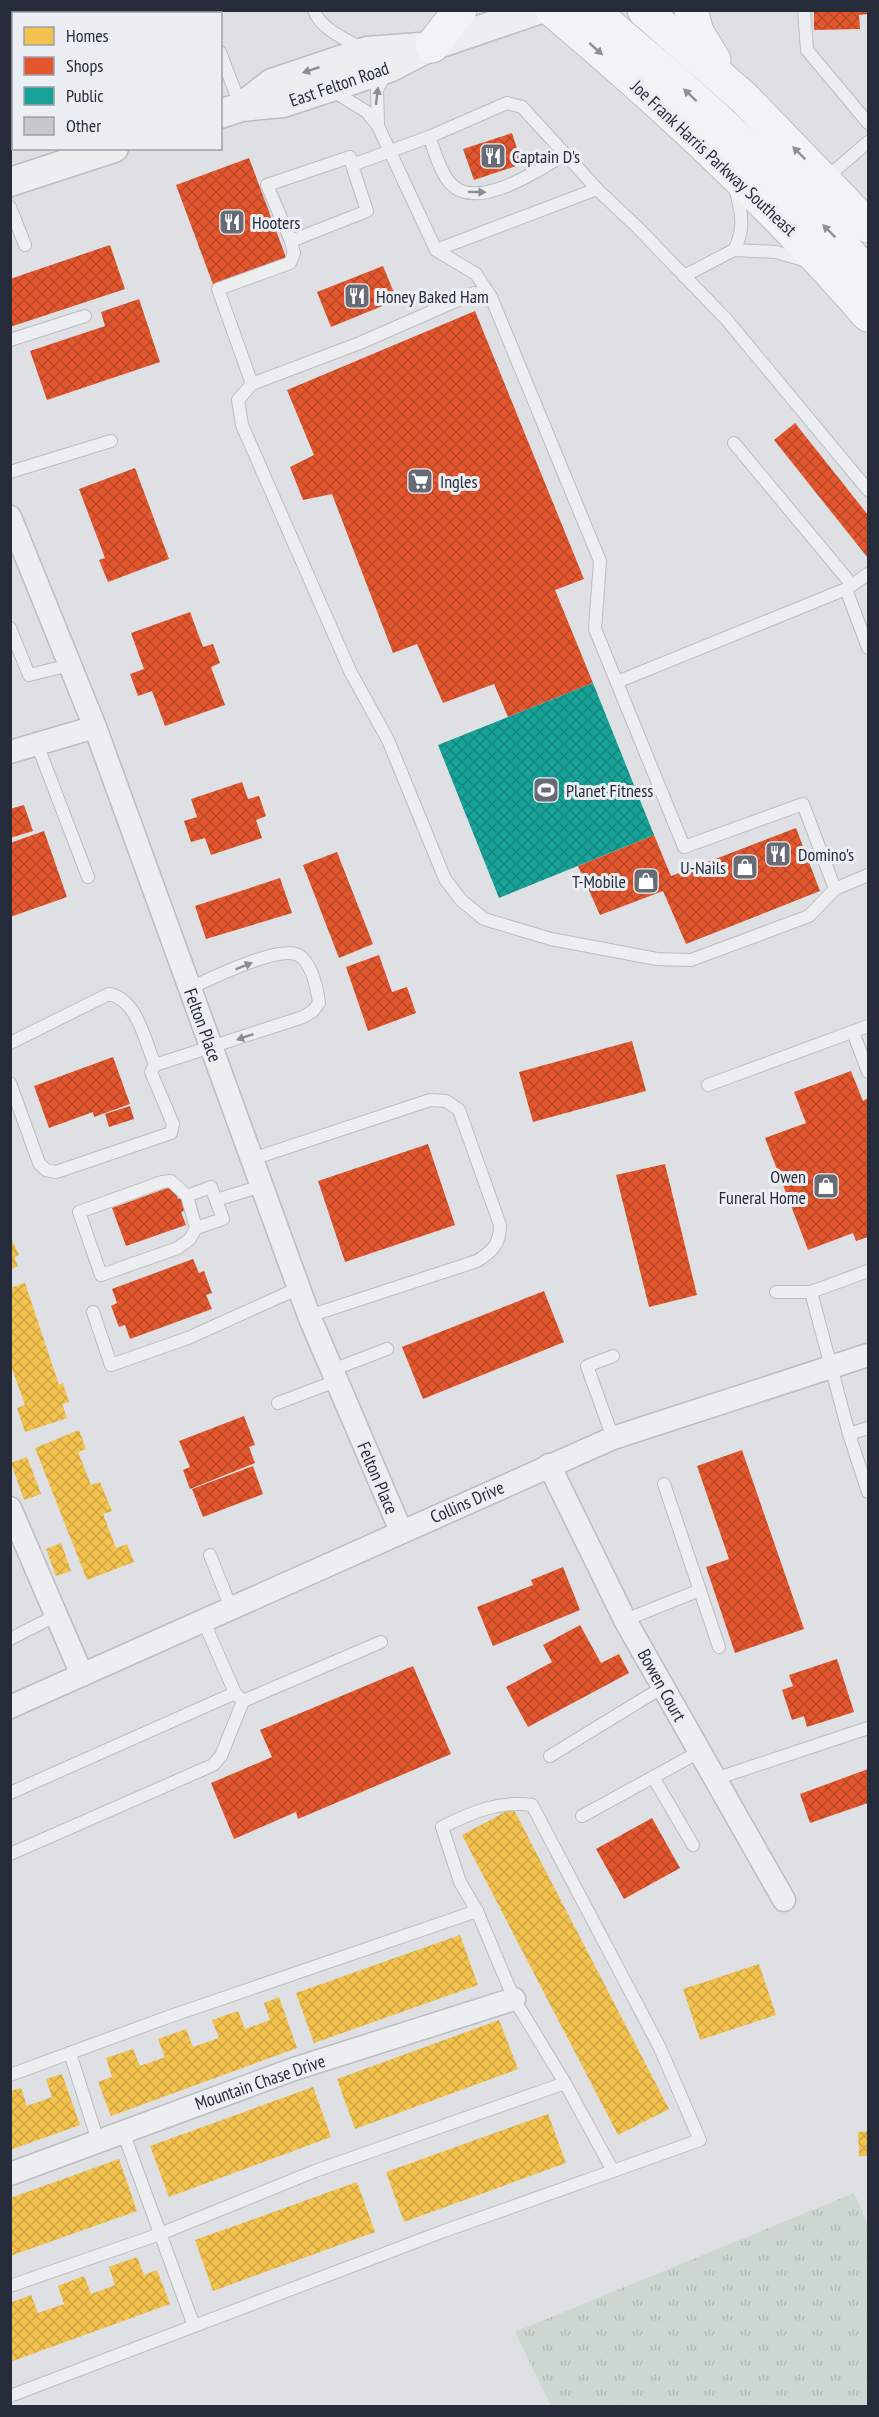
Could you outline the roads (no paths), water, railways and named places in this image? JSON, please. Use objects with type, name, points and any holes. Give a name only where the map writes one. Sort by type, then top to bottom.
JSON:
[{"type":"main road","points":[[432,46],[460,10]]},
{"type":"main road","name":"Joe Frank Harris Parkway Southeast","points":[[552,10],[728,167],[828,268],[868,315]]},
{"type":"main road","points":[[593,10],[678,83],[759,160],[842,243],[868,275]]},
{"type":"main road","points":[[644,10],[727,82],[868,226]]},
{"type":"main road","points":[[691,10],[697,32],[727,82]]},
{"type":"street","name":"East Felton Road","points":[[231,111],[283,104],[389,68],[432,46],[537,10]]},
{"type":"street","name":"East Felton Road","points":[[231,111],[272,83],[367,51],[432,46]]},
{"type":"street","points":[[12,184],[108,150]]},
{"type":"street","name":"Felton Place","points":[[13,530],[95,727],[309,1316],[401,1532]]},
{"type":"street","points":[[10,752],[95,727]]},
{"type":"street","name":"Collins Drive","points":[[10,1707],[613,1438],[868,1354]]},
{"type":"street","name":"Bowen Court","points":[[549,1465],[625,1620],[784,1900]]},
{"type":"street","points":[[10,1508],[82,1675]]},
{"type":"street","name":"Mountain Chase Drive","points":[[10,2174],[294,2069],[514,1999]]},
{"type":"lane","points":[[804,10],[807,50],[868,123]]},
{"type":"lane","points":[[315,14],[338,35],[367,51]]},
{"type":"lane","points":[[222,63],[231,111]]},
{"type":"lane","points":[[378,126],[377,90],[389,68]]},
{"type":"lane","points":[[329,88],[367,112],[378,126],[388,152],[436,250],[476,274],[491,297],[600,561],[595,629],[684,847],[803,804],[835,889]]},
{"type":"lane","points":[[352,165],[429,137],[507,103],[522,107],[597,189],[726,319],[868,490]]},
{"type":"lane","points":[[429,137],[451,184],[463,191],[483,193],[522,181],[565,154]]},
{"type":"lane","points":[[825,180],[868,142]]},
{"type":"lane","points":[[252,384],[218,289],[290,262],[294,253],[291,241],[267,185],[350,157],[367,211],[291,241]]},
{"type":"lane","points":[[684,276],[734,249],[740,239],[743,226],[740,206],[728,167]]},
{"type":"lane","points":[[12,184],[25,245]]},
{"type":"lane","points":[[436,250],[597,189]]},
{"type":"lane","points":[[734,249],[776,252],[828,268]]},
{"type":"lane","points":[[491,297],[474,293],[360,343],[252,384],[238,400],[242,425],[351,671],[388,740],[446,879],[461,900],[484,919],[551,939],[657,959],[691,960],[809,916],[835,889],[868,875]]},
{"type":"lane","points":[[10,340],[84,316]]},
{"type":"lane","points":[[10,472],[111,441]]},
{"type":"lane","points":[[734,443],[849,587],[868,648]]},
{"type":"lane","points":[[616,682],[849,587],[868,574]]},
{"type":"lane","points":[[10,628],[29,675],[70,665]]},
{"type":"lane","points":[[36,744],[88,877]]},
{"type":"lane","points":[[155,1065],[211,1049],[313,1011],[319,1003],[317,987],[308,965],[299,955],[286,952],[269,956],[190,987]]},
{"type":"lane","points":[[10,1043],[109,994],[121,996],[130,1005],[155,1065],[152,1072],[173,1124],[171,1133],[56,1172],[46,1170],[39,1163],[10,1083]]},
{"type":"lane","points":[[708,1086],[868,1026]]},
{"type":"lane","points":[[853,1032],[868,1072]]},
{"type":"lane","points":[[252,1160],[430,1100],[446,1101],[459,1110],[500,1225],[500,1240],[491,1253],[477,1261],[309,1316]]},
{"type":"lane","points":[[171,1181],[188,1196],[196,1228],[190,1239],[178,1248],[101,1275],[79,1212],[162,1182],[171,1181]]},
{"type":"lane","points":[[216,1200],[262,1186]]},
{"type":"lane","points":[[188,1196],[212,1187],[223,1219],[196,1228]]},
{"type":"lane","points":[[776,1292],[812,1292],[868,1271]]},
{"type":"lane","points":[[93,1312],[111,1365],[188,1338],[299,1288]]},
{"type":"lane","points":[[812,1292],[849,1434],[868,1492]]},
{"type":"lane","points":[[278,1403],[387,1349]]},
{"type":"lane","points":[[613,1356],[587,1366],[613,1438]]},
{"type":"lane","points":[[849,1434],[868,1428]]},
{"type":"lane","points":[[664,1484],[719,1647]]},
{"type":"lane","points":[[210,1555],[231,1608]]},
{"type":"lane","points":[[625,1620],[700,1590]]},
{"type":"lane","points":[[10,1639],[57,1615]]},
{"type":"lane","points":[[10,1854],[213,1765],[221,1756],[239,1697],[203,1620]]},
{"type":"lane","points":[[10,1793],[239,1697],[381,1642]]},
{"type":"lane","points":[[550,1756],[663,1687]]},
{"type":"lane","points":[[715,1779],[868,1728]]},
{"type":"lane","points":[[582,1816],[699,1752]]},
{"type":"lane","points":[[652,1777],[693,1845]]},
{"type":"lane","points":[[10,2396],[700,2140],[659,2046],[532,1805],[512,1802],[466,1815],[442,1827],[460,1882],[477,1911],[514,1999],[565,2083],[613,2171]]},
{"type":"lane","points":[[10,2075],[477,1911]]},
{"type":"lane","points":[[70,2053],[98,2141]]},
{"type":"lane","points":[[10,2286],[160,2234],[315,2171],[565,2083]]},
{"type":"lane","points":[[123,2132],[194,2326]]},
{"type":"place","name":"Captain D's","points":[[493,156]]},
{"type":"place","name":"Hooters","points":[[232,222]]},
{"type":"place","name":"Honey Baked Ham","points":[[357,296]]},
{"type":"place","name":"Ingles","points":[[420,481]]},
{"type":"place","name":"Planet Fitness","points":[[546,790]]},
{"type":"place","name":"Domino's","points":[[778,854]]},
{"type":"place","name":"U-Nails","points":[[745,867]]},
{"type":"place","name":"T-Mobile","points":[[646,881]]},
{"type":"place","name":"Owen Funeral Home","points":[[826,1186]]}]
